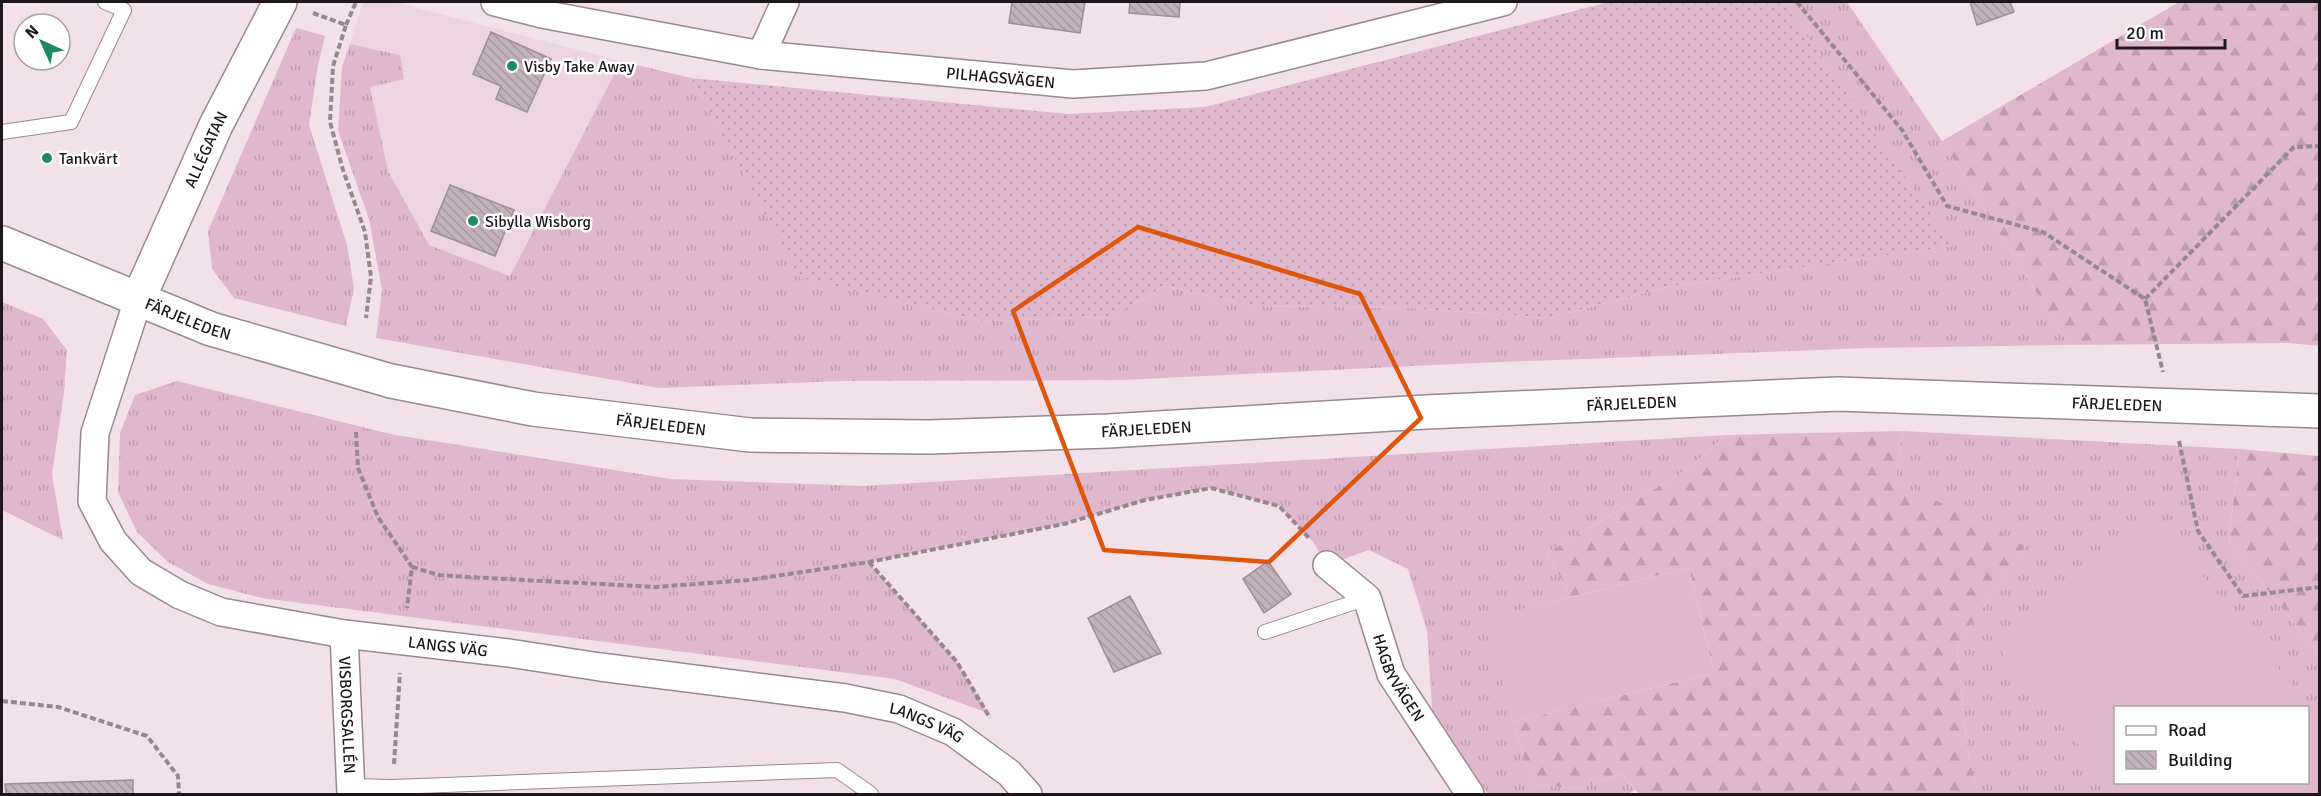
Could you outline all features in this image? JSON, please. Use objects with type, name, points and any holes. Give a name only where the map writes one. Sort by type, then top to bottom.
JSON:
[{"type":"main road","name":"ALLÉGATAN","points":[[138,300],[216,125],[280,2]]},
{"type":"main road","name":"FÄRJELEDEN","points":[[2,243],[211,329],[391,381],[533,409],[750,435],[930,436],[1108,431],[1426,412],[1838,393],[2319,411]]},
{"type":"street","name":"PILHAGSVÄGEN","points":[[495,2],[542,14],[761,55],[1072,84],[1206,76],[1430,10],[1503,2]]},
{"type":"street","points":[[761,55],[785,2]]},
{"type":"street","name":"LANGS VÄG","points":[[138,300],[95,433],[92,501],[113,541],[141,572],[180,595],[221,612],[344,634],[510,653],[600,667],[845,698],[899,709],[952,732],[1009,773],[1028,795]]},
{"type":"street","points":[[1327,565],[1367,598]]},
{"type":"street","name":"HAGBYVÄGEN","points":[[1367,598],[1391,674],[1470,795]]},
{"type":"street","name":"VISBORGSALLÉN","points":[[344,634],[350,790]]},
{"type":"lane","points":[[2,132],[71,122],[124,10],[105,2]]},
{"type":"lane","points":[[1265,632],[1367,598]]},
{"type":"lane","points":[[350,790],[837,770],[871,795]]},
{"type":"path","points":[[280,2],[346,25]]},
{"type":"path","points":[[356,2],[333,66],[330,122],[343,170],[365,232],[371,277],[366,318]]},
{"type":"path","points":[[1797,2],[1902,130],[1947,206],[2043,232],[2145,299],[2198,531],[2243,596],[2319,587]]},
{"type":"path","points":[[2145,299],[2294,147],[2319,146]]},
{"type":"path","points":[[412,567],[439,575],[655,587],[749,580],[869,562],[1064,524],[1145,500],[1211,488],[1279,506],[1313,542],[1327,565]]},
{"type":"path","points":[[869,562],[957,662],[988,712],[992,723]]},
{"type":"path","points":[[2,701],[58,707],[147,736],[178,776],[179,795]]},
{"type":"highlighted area","points":[[1138,227],[1360,294],[1421,418],[1269,562],[1104,550],[1013,311]]},
{"type":"shaded area","points":[[363,2],[393,2],[621,61],[510,276],[429,245],[388,171],[370,87],[400,55],[350,44]]},
{"type":"green space","points":[[1609,2],[1783,2],[1953,246],[1667,287],[1549,318],[1409,308],[1254,306],[1165,286],[1110,317],[982,321],[800,278],[691,78],[1068,114],[1205,107]]},
{"type":"green space","points":[[1783,2],[1847,2],[1942,141],[2069,345],[1871,348],[1476,363],[1123,380],[844,381],[659,388],[376,338],[382,290],[369,219],[338,131],[342,67],[350,44],[400,55],[404,79],[370,87],[388,171],[429,245],[510,276],[621,61],[691,78],[801,278],[982,321],[1110,317],[1165,286],[1254,306],[1409,308],[1549,318],[1667,287],[1952,246]]},
{"type":"green space","points":[[2179,2],[2319,2],[2319,346],[2289,343],[2069,345],[1942,141]]},
{"type":"green space","points":[[296,28],[325,36],[309,125],[347,245],[354,288],[346,326],[234,298],[212,269],[208,231]]},
{"type":"green space","points":[[2,302],[43,319],[67,350],[64,392],[52,475],[63,540],[2,510]]},
{"type":"green space","points":[[177,381],[390,434],[671,479],[862,486],[1726,435],[1688,469],[1547,553],[1571,597],[1488,618],[1513,722],[1532,784],[1577,789],[1622,774],[1635,790],[1628,794],[1488,794],[1432,709],[1427,630],[1408,569],[1369,550],[1327,565],[1313,542],[1279,506],[1211,488],[1145,500],[1064,524],[869,562],[957,662],[988,713],[895,679],[262,598],[208,584],[168,562],[137,532],[118,492],[120,433],[135,395]]},
{"type":"green space","points":[[1903,431],[2239,449],[2229,542],[2319,655],[2319,794],[1978,794],[1967,748],[1957,645],[2025,546],[1895,483]]},
{"type":"green space","points":[[1903,431],[1895,483],[1953,508],[2025,546],[1957,645],[1967,748],[1978,794],[1639,794],[1622,774],[1577,789],[1532,784],[1513,722],[1714,673],[1689,568],[1571,597],[1547,553],[1688,469],[1726,435]]},
{"type":"green space","points":[[2239,449],[2319,456],[2319,655],[2229,542]]},
{"type":"green space","points":[[2155,518],[2319,718],[2319,794],[2119,794],[1998,648]]},
{"type":"green space","points":[[1689,568],[1714,673],[1513,722],[1487,618]]},
{"type":"building","points":[[1012,2],[1085,2],[1080,33],[1009,23]]},
{"type":"building","points":[[1130,2],[1180,2],[1179,17],[1129,13]]},
{"type":"building","points":[[1970,2],[2010,2],[2014,12],[1977,25]]},
{"type":"building","name":"Visby Take Away","points":[[491,32],[551,59],[527,112],[496,99],[501,86],[473,74]]},
{"type":"building","name":"Sibylla Wisborg","points":[[450,185],[514,210],[495,256],[431,231]]},
{"type":"building","points":[[1268,561],[1291,594],[1264,613],[1243,579]]},
{"type":"building","points":[[1130,596],[1161,653],[1114,672],[1088,618]]},
{"type":"building","points":[[133,780],[133,794],[6,794],[5,784]]},
{"type":"place","name":"Visby Take Away","points":[[512,66]]},
{"type":"place","name":"Tankvärt","points":[[47,158]]},
{"type":"place","name":"Sibylla Wisborg","points":[[473,221]]}]
